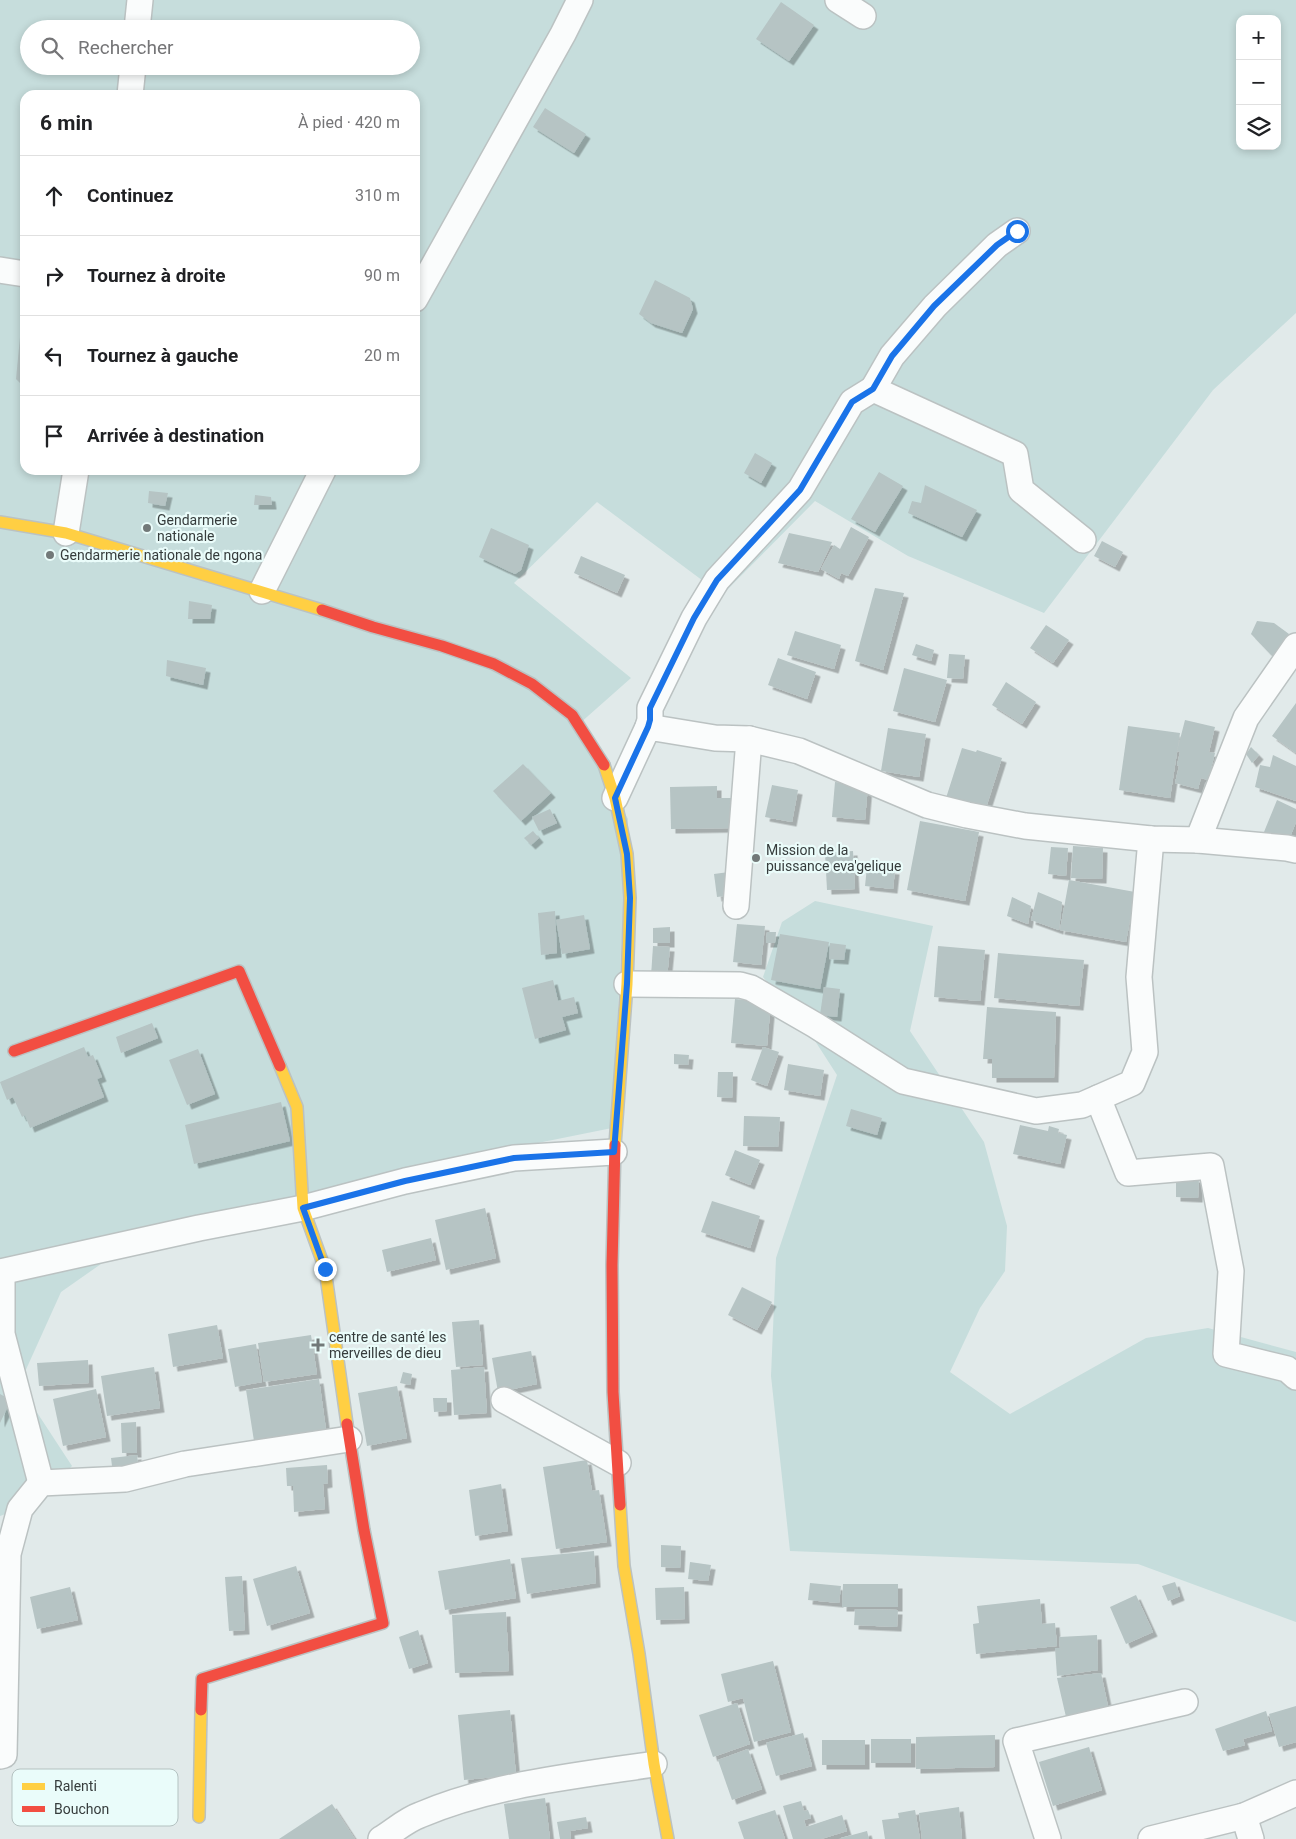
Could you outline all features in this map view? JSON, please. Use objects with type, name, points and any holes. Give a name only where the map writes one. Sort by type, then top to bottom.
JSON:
[{"type":"street","points":[[138,20],[140,0]]},
{"type":"street","points":[[420,291],[580,0]]},
{"type":"street","points":[[838,0],[863,16]]},
{"type":"street","points":[[131,90],[132,75]]},
{"type":"street","points":[[615,798],[648,727],[650,708],[694,618],[717,580],[800,490],[852,402],[873,389],[892,356],[934,306],[997,245],[1017,231]]},
{"type":"street","points":[[0,270],[20,273]]},
{"type":"street","points":[[873,389],[1015,454],[1021,490],[1083,540]]},
{"type":"street","points":[[66,533],[75,475]]},
{"type":"street","points":[[262,591],[320,475]]},
{"type":"street","points":[[0,522],[66,533],[442,646],[494,664],[532,684],[562,705],[572,715],[602,760],[615,798],[627,854],[630,898],[627,984],[614,1152],[612,1265],[613,1382],[624,1566],[639,1654],[654,1764],[668,1839]]},
{"type":"street","points":[[1198,840],[1246,718],[1296,646]]},
{"type":"street","points":[[648,727],[715,738],[749,739],[799,751],[927,805],[967,815],[1025,826],[1296,850]]},
{"type":"street","points":[[736,906],[749,739]]},
{"type":"street","points":[[627,984],[740,985],[750,988],[815,1025],[902,1081],[1036,1111],[1082,1105],[1132,1083],[1145,1052],[1139,977],[1151,838]]},
{"type":"street","points":[[14,1051],[239,971],[297,1107],[303,1208],[325,1269],[349,1439],[364,1530],[383,1623],[202,1679],[199,1818]]},
{"type":"street","points":[[1098,1098],[1128,1172],[1211,1166],[1231,1271],[1226,1354],[1287,1369],[1296,1377]]},
{"type":"street","points":[[41,1483],[2,1334],[1,1272],[199,1228],[303,1208],[405,1181],[514,1158],[614,1152]]},
{"type":"street","points":[[504,1400],[618,1463]]},
{"type":"street","points":[[0,1756],[4,1755],[8,1554],[20,1509],[41,1483],[125,1479],[185,1464],[349,1439]]},
{"type":"street","points":[[1048,1839],[1016,1741],[1184,1702]]},
{"type":"street","points":[[381,1839],[418,1815],[478,1796],[528,1784],[654,1764]]},
{"type":"street","points":[[1151,1839],[1244,1816],[1296,1793]]},
{"type":"street","points":[[1244,1816],[1251,1839]]},
{"type":"shaded area","points":[[0,0],[1296,0],[1296,313],[1213,390],[1044,613],[908,556],[815,501],[722,595],[597,502],[514,583],[631,678],[579,724],[628,819],[612,1128],[405,1170],[148,1231],[61,1292],[19,1385],[72,1466],[34,1504],[0,1516]]},
{"type":"shaded area","points":[[815,901],[933,926],[910,1031],[984,1142],[1007,1226],[1005,1271],[980,1308],[950,1372],[1010,1414],[1146,1338],[1208,1328],[1296,1352],[1296,1622],[1138,1564],[790,1551],[771,1376],[776,1258],[837,1075],[808,1030],[763,977],[782,922]]},
{"type":"building","points":[[781,2],[814,25],[789,61],[756,39]]},
{"type":"building","points":[[545,108],[586,134],[574,153],[533,127]]},
{"type":"building","points":[[655,280],[690,298],[693,309],[682,333],[651,323],[639,314]]},
{"type":"building","points":[[20,337],[20,383],[16,379]]},
{"type":"building","points":[[755,453],[772,463],[761,483],[744,473]]},
{"type":"building","points":[[879,472],[903,486],[875,532],[851,519]]},
{"type":"building","points":[[925,485],[977,510],[962,537],[908,513],[912,501],[921,503]]},
{"type":"building","points":[[149,491],[168,493],[165,506],[148,503]]},
{"type":"building","points":[[255,495],[271,497],[272,505],[254,505]]},
{"type":"building","points":[[851,527],[869,537],[848,576],[841,573],[839,579],[821,569],[834,545],[840,549]]},
{"type":"building","points":[[491,528],[529,545],[521,570],[515,574],[479,557]]},
{"type":"building","points":[[789,533],[832,542],[818,572],[778,563]]},
{"type":"building","points":[[1102,541],[1123,552],[1115,567],[1094,556]]},
{"type":"building","points":[[581,556],[625,575],[617,593],[574,573]]},
{"type":"building","points":[[875,588],[904,593],[883,670],[855,661]]},
{"type":"building","points":[[189,601],[212,605],[210,619],[188,619]]},
{"type":"building","points":[[1257,621],[1274,623],[1289,634],[1273,657],[1251,634]]},
{"type":"building","points":[[1046,625],[1069,640],[1053,663],[1030,648]]},
{"type":"building","points":[[795,631],[841,645],[834,669],[787,655]]},
{"type":"building","points":[[916,644],[934,650],[931,661],[912,655]]},
{"type":"building","points":[[949,654],[965,655],[963,679],[947,678]]},
{"type":"building","points":[[778,658],[816,672],[807,699],[768,685]]},
{"type":"building","points":[[167,660],[206,668],[203,685],[166,676]]},
{"type":"building","points":[[904,668],[947,680],[935,722],[893,711]]},
{"type":"building","points":[[1006,682],[1036,702],[1022,724],[992,705]]},
{"type":"building","points":[[1296,703],[1296,753],[1272,736]]},
{"type":"building","points":[[1185,720],[1215,727],[1209,752],[1215,753],[1208,780],[1201,778],[1198,789],[1175,783],[1180,752],[1177,751]]},
{"type":"building","points":[[1128,726],[1180,733],[1170,798],[1119,790]]},
{"type":"building","points":[[888,728],[926,734],[919,777],[881,771]]},
{"type":"building","points":[[1251,747],[1259,755],[1252,763],[1246,754]]},
{"type":"building","points":[[962,748],[976,752],[977,750],[1002,758],[985,811],[946,798]]},
{"type":"building","points":[[1273,755],[1296,766],[1296,801],[1255,787],[1260,765],[1270,767]]},
{"type":"building","points":[[523,764],[551,793],[521,821],[493,791]]},
{"type":"building","points":[[835,782],[868,785],[865,820],[832,817]]},
{"type":"building","points":[[772,785],[798,790],[792,822],[765,817]]},
{"type":"building","points":[[717,786],[717,798],[731,798],[732,828],[671,829],[670,787]]},
{"type":"building","points":[[1277,800],[1296,809],[1296,822],[1288,842],[1264,832]]},
{"type":"building","points":[[550,809],[557,823],[539,831],[532,817]]},
{"type":"building","points":[[920,821],[979,832],[965,901],[907,890]]},
{"type":"building","points":[[533,831],[539,838],[531,845],[524,838]]},
{"type":"building","points":[[1073,846],[1103,848],[1102,879],[1071,878]]},
{"type":"building","points":[[1051,847],[1068,848],[1066,876],[1048,874]]},
{"type":"building","points":[[853,851],[855,889],[827,890],[825,853]]},
{"type":"building","points":[[867,867],[895,870],[893,889],[865,886]]},
{"type":"building","points":[[729,872],[732,895],[717,897],[714,874]]},
{"type":"building","points":[[1069,880],[1135,892],[1126,942],[1060,930]]},
{"type":"building","points":[[1038,892],[1062,902],[1059,930],[1031,920]]},
{"type":"building","points":[[1012,897],[1031,906],[1028,924],[1007,916]]},
{"type":"building","points":[[555,911],[557,953],[541,955],[538,913]]},
{"type":"building","points":[[584,915],[590,949],[562,954],[556,920]]},
{"type":"building","points":[[737,924],[765,926],[761,965],[733,962]]},
{"type":"building","points":[[670,927],[670,943],[653,943],[653,928]]},
{"type":"building","points":[[767,932],[776,932],[775,943],[766,943]]},
{"type":"building","points":[[780,934],[829,942],[820,989],[771,980]]},
{"type":"building","points":[[830,943],[846,945],[844,960],[829,959]]},
{"type":"building","points":[[653,946],[670,947],[667,978],[651,976]]},
{"type":"building","points":[[938,946],[985,950],[980,1001],[934,997]]},
{"type":"building","points":[[998,953],[1084,960],[1079,1006],[994,998]]},
{"type":"building","points":[[553,980],[558,1001],[574,997],[578,1013],[562,1017],[566,1030],[535,1039],[522,988]]},
{"type":"building","points":[[824,987],[840,989],[837,1017],[820,1015]]},
{"type":"building","points":[[735,999],[771,1002],[767,1046],[731,1043]]},
{"type":"building","points":[[987,1007],[1056,1012],[1054,1078],[992,1078],[992,1059],[983,1059]]},
{"type":"building","points":[[152,1023],[158,1038],[121,1053],[116,1037]]},
{"type":"building","points":[[84,1047],[88,1057],[93,1055],[102,1077],[97,1079],[104,1097],[30,1128],[25,1115],[22,1117],[13,1097],[7,1100],[0,1082]]},
{"type":"building","points":[[763,1047],[779,1052],[767,1086],[751,1080]]},
{"type":"building","points":[[198,1049],[215,1094],[187,1105],[169,1060]]},
{"type":"building","points":[[674,1054],[689,1055],[688,1065],[674,1064]]},
{"type":"building","points":[[788,1064],[824,1070],[820,1096],[784,1090]]},
{"type":"building","points":[[718,1072],[733,1072],[732,1098],[717,1097]]},
{"type":"building","points":[[281,1102],[290,1141],[194,1164],[185,1125]]},
{"type":"building","points":[[851,1109],[882,1118],[877,1135],[846,1126]]},
{"type":"building","points":[[744,1116],[780,1117],[778,1147],[743,1146]]},
{"type":"building","points":[[1020,1125],[1048,1131],[1049,1126],[1059,1129],[1058,1133],[1067,1135],[1060,1164],[1013,1154]]},
{"type":"building","points":[[735,1150],[760,1160],[750,1185],[725,1175]]},
{"type":"building","points":[[1176,1178],[1199,1178],[1198,1198],[1176,1197]]},
{"type":"building","points":[[712,1201],[760,1216],[750,1248],[701,1232]]},
{"type":"building","points":[[485,1208],[496,1258],[446,1270],[435,1220]]},
{"type":"building","points":[[431,1238],[436,1260],[387,1272],[382,1250]]},
{"type":"building","points":[[742,1287],[772,1302],[757,1330],[728,1315]]},
{"type":"building","points":[[479,1320],[483,1365],[456,1367],[452,1322]]},
{"type":"building","points":[[217,1325],[223,1358],[173,1367],[168,1334]]},
{"type":"building","points":[[311,1335],[317,1374],[264,1382],[258,1343]]},
{"type":"building","points":[[256,1344],[262,1382],[235,1387],[228,1349]]},
{"type":"building","points":[[531,1351],[537,1384],[498,1392],[492,1358]]},
{"type":"building","points":[[88,1360],[89,1383],[39,1386],[37,1363]]},
{"type":"building","points":[[154,1367],[160,1408],[107,1416],[101,1376]]},
{"type":"building","points":[[484,1367],[487,1413],[454,1415],[451,1370]]},
{"type":"building","points":[[403,1372],[412,1374],[410,1385],[400,1383]]},
{"type":"building","points":[[319,1379],[326,1430],[254,1441],[246,1390]]},
{"type":"building","points":[[397,1386],[407,1438],[367,1446],[358,1393]]},
{"type":"building","points":[[96,1389],[106,1437],[63,1446],[53,1399]]},
{"type":"building","points":[[0,1394],[11,1400],[0,1423]]},
{"type":"building","points":[[433,1398],[447,1398],[447,1411],[434,1412]]},
{"type":"building","points":[[136,1422],[137,1453],[122,1453],[121,1423]]},
{"type":"building","points":[[137,1455],[139,1471],[113,1474],[111,1458]]},
{"type":"building","points":[[587,1460],[592,1491],[599,1490],[607,1542],[556,1549],[543,1467]]},
{"type":"building","points":[[327,1465],[328,1483],[323,1484],[325,1509],[294,1512],[293,1486],[287,1486],[286,1468]]},
{"type":"building","points":[[501,1484],[508,1531],[475,1536],[469,1490]]},
{"type":"building","points":[[661,1545],[681,1546],[680,1568],[661,1567]]},
{"type":"building","points":[[594,1551],[596,1583],[527,1594],[521,1558]]},
{"type":"building","points":[[510,1559],[516,1598],[445,1610],[438,1571]]},
{"type":"building","points":[[690,1562],[711,1565],[708,1581],[688,1579]]},
{"type":"building","points":[[296,1566],[310,1613],[267,1626],[253,1579]]},
{"type":"building","points":[[242,1576],[245,1630],[229,1631],[225,1577]]},
{"type":"building","points":[[1175,1582],[1180,1596],[1168,1601],[1162,1586]]},
{"type":"building","points":[[810,1583],[841,1586],[839,1603],[808,1600]]},
{"type":"building","points":[[843,1584],[898,1584],[898,1607],[842,1607]]},
{"type":"building","points":[[70,1587],[78,1620],[37,1629],[30,1597]]},
{"type":"building","points":[[684,1587],[685,1619],[656,1620],[655,1588]]},
{"type":"building","points":[[1136,1595],[1153,1632],[1126,1644],[1110,1607]]},
{"type":"building","points":[[1040,1599],[1042,1624],[1055,1623],[1057,1646],[976,1654],[973,1624],[979,1623],[977,1606]]},
{"type":"building","points":[[855,1609],[898,1610],[897,1627],[854,1625]]},
{"type":"building","points":[[506,1612],[509,1671],[455,1673],[452,1615]]},
{"type":"building","points":[[418,1630],[428,1663],[409,1669],[399,1637]]},
{"type":"building","points":[[1097,1635],[1098,1670],[1057,1676],[1055,1648],[1060,1648],[1059,1637]]},
{"type":"building","points":[[773,1661],[791,1732],[754,1742],[743,1698],[728,1702],[721,1674]]},
{"type":"building","points":[[1101,1673],[1109,1711],[1066,1717],[1057,1678]]},
{"type":"building","points":[[737,1703],[750,1744],[713,1757],[699,1715]]},
{"type":"building","points":[[1296,1706],[1296,1742],[1279,1747],[1269,1714]]},
{"type":"building","points":[[510,1710],[516,1775],[464,1780],[458,1715]]},
{"type":"building","points":[[1266,1711],[1272,1731],[1243,1739],[1245,1745],[1223,1751],[1215,1729]]},
{"type":"building","points":[[803,1733],[812,1766],[776,1776],[766,1743]]},
{"type":"building","points":[[995,1735],[995,1767],[916,1769],[916,1737]]},
{"type":"building","points":[[871,1739],[911,1739],[911,1763],[871,1763]]},
{"type":"building","points":[[822,1740],[865,1740],[865,1765],[822,1765]]},
{"type":"building","points":[[1089,1747],[1102,1790],[1053,1806],[1039,1762]]},
{"type":"building","points":[[748,1749],[762,1789],[732,1800],[718,1760]]},
{"type":"building","points":[[545,1798],[550,1839],[509,1839],[504,1804]]},
{"type":"building","points":[[801,1801],[804,1811],[808,1810],[811,1818],[804,1820],[806,1827],[842,1815],[847,1831],[821,1839],[793,1839],[783,1806]]},
{"type":"building","points":[[332,1804],[355,1839],[279,1839]]},
{"type":"building","points":[[959,1807],[962,1839],[922,1839],[919,1813]]},
{"type":"building","points":[[775,1810],[785,1839],[744,1839],[738,1822]]},
{"type":"building","points":[[915,1810],[920,1839],[885,1839],[882,1820],[899,1818],[898,1813]]},
{"type":"building","points":[[586,1817],[588,1828],[570,1831],[571,1839],[560,1839],[557,1822]]},
{"type":"building","points":[[867,1831],[869,1839],[841,1839],[841,1838]]},
{"type":"traffic: slow","points":[[0,522],[66,533],[322,610]]},
{"type":"traffic: slow","points":[[604,765],[615,798],[627,854],[630,898],[627,984],[615,1145]]},
{"type":"traffic: slow","points":[[280,1066],[297,1107],[303,1208],[325,1269],[347,1424]]},
{"type":"traffic: slow","points":[[620,1505],[624,1566],[639,1654],[654,1764],[668,1839]]},
{"type":"traffic: slow","points":[[199,1817],[201,1710]]},
{"type":"traffic: jam","points":[[322,610],[373,627],[442,646],[494,664],[532,684],[572,715],[604,765]]},
{"type":"traffic: jam","points":[[14,1051],[239,971],[280,1066]]},
{"type":"traffic: jam","points":[[615,1145],[612,1265],[613,1392],[620,1505]]},
{"type":"traffic: jam","points":[[201,1710],[202,1679],[383,1623],[364,1530],[347,1424]]},
{"type":"place","name":"Gendarmerie nationale","points":[[147,528]]},
{"type":"place","name":"Gendarmerie nationale de ngona","points":[[50,555]]},
{"type":"place","name":"Mission de la puissance eva'gelique","points":[[756,858]]},
{"type":"place","name":"centre de santé les merveilles de dieu","points":[[318,1345]]},
{"type":"route","points":[[325,1269],[303,1208],[405,1181],[514,1158],[614,1152],[627,984],[630,898],[627,854],[615,798],[648,727],[650,708],[694,618],[717,580],[800,490],[852,402],[873,389],[892,356],[934,306],[997,245],[1017,231]]}]
